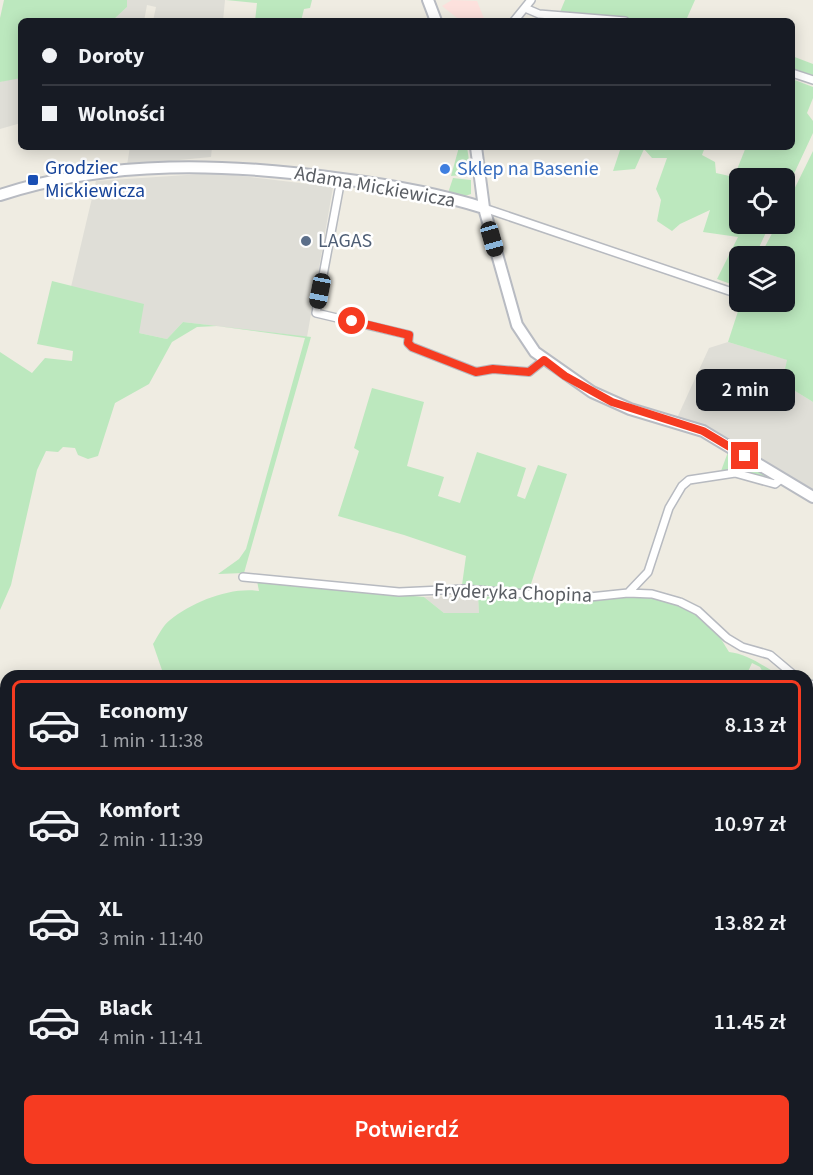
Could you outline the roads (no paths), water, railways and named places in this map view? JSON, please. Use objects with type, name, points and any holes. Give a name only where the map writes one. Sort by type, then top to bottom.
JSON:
[{"type":"street","points":[[428,0],[435,18]]},
{"type":"street","points":[[517,18],[531,0]]},
{"type":"street","points":[[525,8],[539,14],[589,18]]},
{"type":"street","points":[[795,74],[813,80]]},
{"type":"street","points":[[476,150],[484,208],[517,324],[527,344],[544,360],[592,392],[630,409],[703,431],[813,496]]},
{"type":"street","name":"Adama Mickiewicza","points":[[0,195],[58,178],[186,167],[234,166],[341,179],[412,189],[484,208],[729,291]]},
{"type":"street","points":[[341,179],[316,313],[409,335],[408,343],[412,347],[476,372],[493,369],[529,372],[544,360]]},
{"type":"street","points":[[628,593],[648,572],[669,508],[682,486],[689,480],[735,473],[775,484],[781,479]]},
{"type":"street","name":"Fryderyka Chopina","points":[[243,577],[399,592],[463,590],[580,598],[628,593],[652,594],[698,610],[727,638],[742,647],[770,655],[788,670]]},
{"type":"place","name":"Sklep na Basenie","points":[[445,169]]},
{"type":"place","name":"Grodziec Mickiewicza","points":[[33,180]]},
{"type":"place","name":"LAGAS","points":[[306,241]]}]
